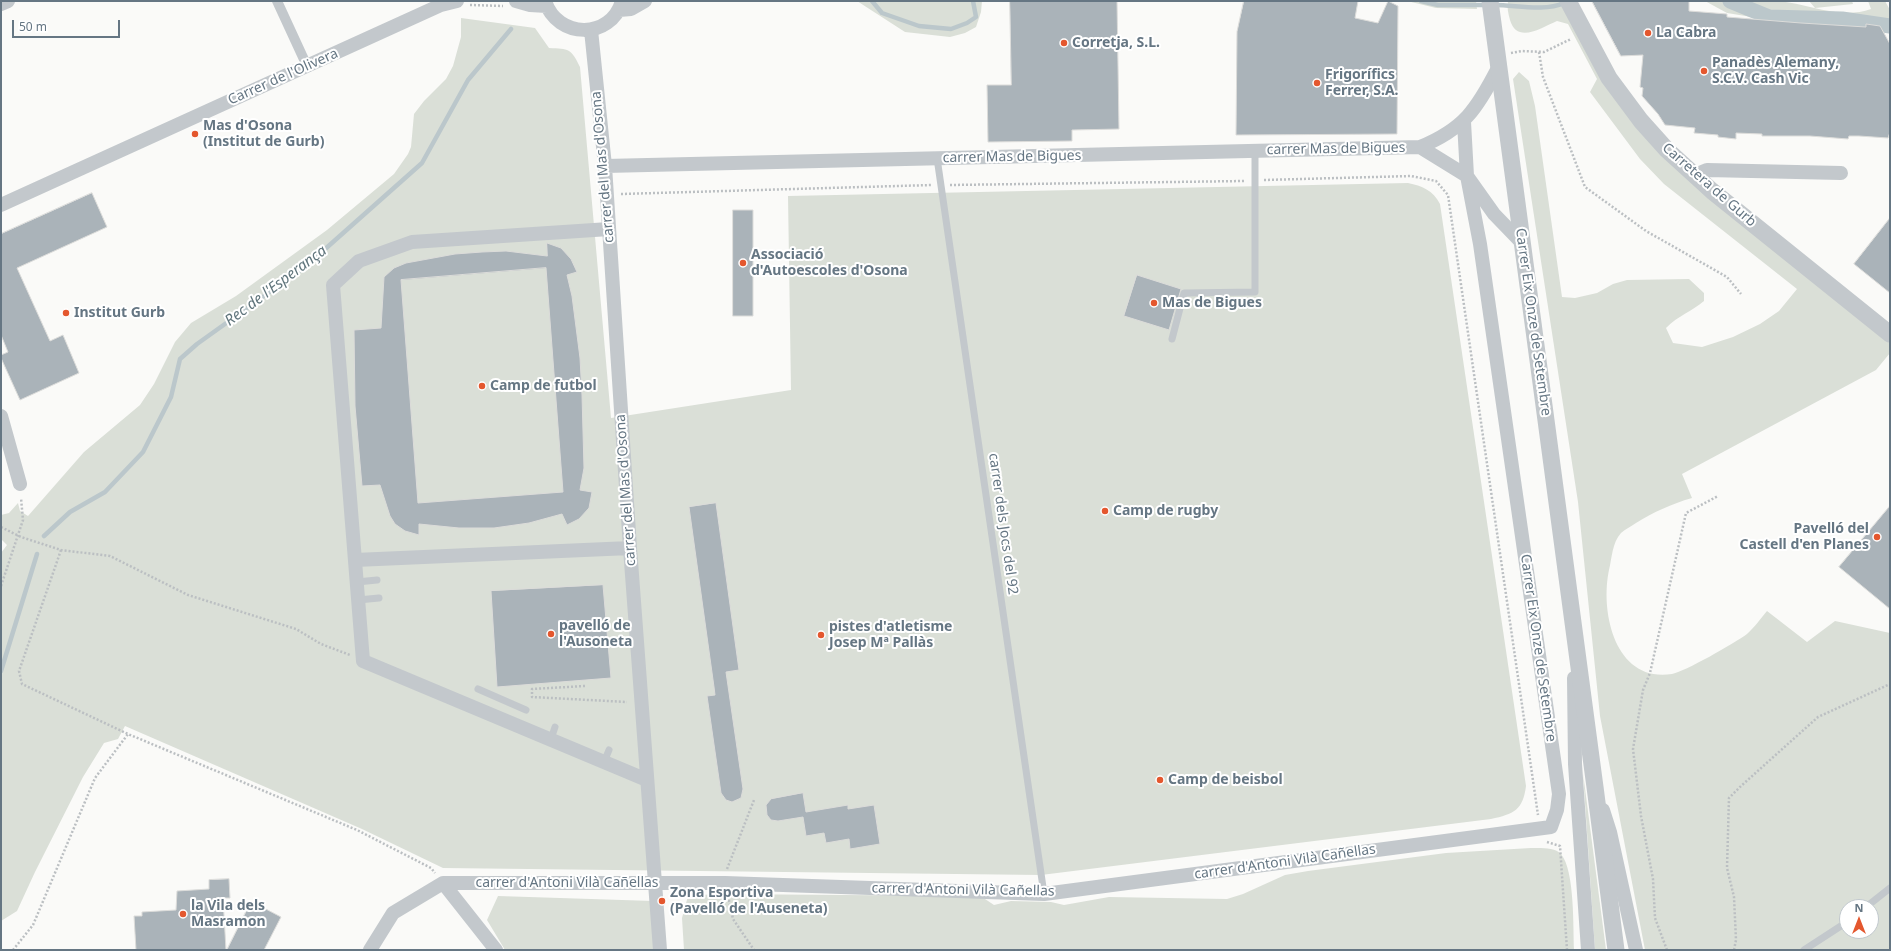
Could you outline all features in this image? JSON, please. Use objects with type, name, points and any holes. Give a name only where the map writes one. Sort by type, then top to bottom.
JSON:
[{"type":"street","points":[[1,4],[8,1]]},
{"type":"street","points":[[277,1],[307,66]]},
{"type":"street","name":"Carrer de l'Olivera","points":[[1,205],[441,6],[458,1]]},
{"type":"street","points":[[516,1],[530,5],[546,3],[556,19],[564,26],[575,30],[591,30],[610,21],[620,5],[631,9],[645,1]]},
{"type":"street","name":"Carrer Eix Onze de Setembre","points":[[1490,1],[1497,62],[1596,788],[1616,950]]},
{"type":"street","name":"Carretera de Gurb","points":[[1570,5],[1609,78],[1640,121],[1695,175],[1786,251],[1890,334]]},
{"type":"street","name":"carrer del Mas d'Osona","points":[[591,30],[605,166],[630,548],[660,950]]},
{"type":"street","name":"carrer Mas de Bigues","points":[[605,166],[1420,147],[1437,140],[1464,122],[1486,92],[1497,62]]},
{"type":"street","name":"Carrer Eix Onze de Setembre","points":[[1464,122],[1467,176],[1477,231],[1559,794],[1557,810],[1545,828]]},
{"type":"street","name":"carrer Mas de Bigues","points":[[1420,147],[1467,176],[1494,214],[1522,243]]},
{"type":"street","points":[[1695,175],[1707,170],[1841,173]]},
{"type":"street","points":[[1477,231],[1482,220],[1494,214]]},
{"type":"street","points":[[609,229],[412,242],[359,261],[333,285],[363,660],[553,733],[607,756],[647,780]]},
{"type":"street","points":[[1,416],[20,484]]},
{"type":"street","points":[[355,560],[630,548]]},
{"type":"street","name":"Carrer Eix Onze de Setembre","points":[[1573,626],[1575,764],[1588,950]]},
{"type":"street","name":"Carrer Eix Onze de Setembre","points":[[1596,788],[1610,832],[1636,950]]},
{"type":"street","name":"carrer d'Antoni Vilà Cañellas","points":[[443,883],[725,883],[1044,894],[1545,828]]},
{"type":"street","points":[[370,950],[393,913],[443,883],[496,950]]},
{"type":"lane","points":[[1172,339],[1184,294],[1255,292],[1255,151]]},
{"type":"lane","name":"carrer dels Jocs del 92","points":[[937,158],[1044,894]]},
{"type":"lane","points":[[357,582],[377,580]]},
{"type":"lane","points":[[358,600],[379,598]]},
{"type":"lane","points":[[478,689],[526,710]]},
{"type":"lane","points":[[1876,899],[1890,888]]},
{"type":"lane","points":[[1804,950],[1839,927]]},
{"type":"path","points":[[1497,62],[1522,51],[1544,52],[1585,33]]},
{"type":"path","points":[[1539,52],[1542,77],[1584,187],[1646,231],[1727,277],[1741,294]]},
{"type":"path","points":[[606,194],[941,185],[1411,176],[1436,181],[1448,195],[1547,842],[1560,846],[1567,950]]},
{"type":"path","points":[[1,586],[23,520],[20,484]]},
{"type":"path","points":[[1667,950],[1655,918],[1653,879],[1640,816],[1633,749],[1643,690],[1650,673],[1686,513],[1718,496]]},
{"type":"path","points":[[1,527],[17,535],[61,550],[110,556],[188,595],[296,629],[321,644],[363,660]]},
{"type":"path","points":[[61,550],[19,671],[22,684],[128,734],[357,830],[431,868],[443,883]]},
{"type":"path","points":[[1734,950],[1736,940],[1734,897],[1726,868],[1729,798],[1818,717],[1890,684]]},
{"type":"path","points":[[585,686],[532,689],[532,697],[642,703]]},
{"type":"path","points":[[13,950],[33,925],[95,778],[128,734]]},
{"type":"path","points":[[732,857],[754,800]]},
{"type":"path","points":[[725,883],[733,919],[754,950]]},
{"type":"shaded area","points":[[857,1],[982,1],[981,12],[976,27],[965,33],[950,37],[905,32]]},
{"type":"shaded area","points":[[1407,1],[1476,1],[1477,9],[1436,8]]},
{"type":"shaded area","points":[[1508,1],[1574,1],[1614,77],[1644,119],[1740,209],[1890,331],[1890,353],[1876,370],[1682,474],[1692,498],[1656,512],[1624,530],[1618,537],[1613,551],[1607,587],[1607,605],[1610,624],[1616,641],[1625,656],[1637,667],[1653,674],[1672,674],[1710,657],[1747,634],[1767,611],[1807,642],[1835,621],[1890,633],[1890,950],[1645,950],[1600,716],[1578,502],[1513,79],[1519,72],[1529,81],[1535,106],[1562,297],[1575,298],[1597,293],[1613,284],[1627,280],[1689,279],[1704,293],[1704,301],[1666,328],[1673,343],[1702,347],[1733,337],[1760,324],[1779,311],[1797,289],[1664,184],[1640,159],[1590,92],[1597,79],[1568,24],[1557,21],[1537,30],[1524,33],[1513,27],[1508,10]]},
{"type":"shaded area","points":[[1705,1],[1779,1],[1848,13],[1871,9],[1868,1],[1885,1],[1890,10],[1890,27],[1862,23],[1770,20],[1727,13]]},
{"type":"shaded area","points":[[1809,1],[1852,1],[1853,4],[1815,8]]},
{"type":"shaded area","points":[[461,18],[535,28],[549,48],[565,49],[569,51],[572,53],[580,67],[611,418],[791,390],[788,196],[1408,183],[1427,189],[1434,195],[1440,204],[1526,786],[1525,794],[1520,806],[1511,813],[1491,819],[1041,875],[443,868],[362,829],[125,726],[118,739],[104,743],[83,777],[17,911],[1,921],[1,553],[7,545],[1,539],[1,515],[9,513],[18,503],[20,511],[28,516],[84,452],[140,405],[154,384],[175,342],[191,323],[236,296],[327,230],[394,174],[411,147],[414,114],[424,101],[446,79],[453,66],[461,37]]},
{"type":"shaded area","points":[[1583,773],[1606,950],[1595,950]]},
{"type":"shaded area","points":[[1547,848],[1555,850],[1561,854],[1566,862],[1571,886],[1574,950],[684,950],[682,918],[688,896],[716,894],[972,896],[985,899],[994,905],[1011,901],[1051,902],[1064,905],[1109,897],[1227,899],[1243,894],[1285,875],[1308,871],[1446,853]]},
{"type":"shaded area","points":[[498,896],[653,901],[656,950],[505,950],[487,920]]},
{"type":"building","name":"Corretja, S.L.","points":[[1010,1],[1117,1],[1119,129],[1072,130],[1072,141],[988,142],[987,85],[1011,85]]},
{"type":"building","name":"Frigorífics Ferrer, S.A.","points":[[1244,1],[1358,1],[1355,18],[1378,23],[1388,1],[1398,6],[1397,134],[1236,135],[1237,32]]},
{"type":"building","points":[[1592,1],[1689,1],[1689,11],[1727,14],[1727,17],[1866,27],[1866,24],[1880,26],[1890,44],[1890,132],[1888,138],[1849,136],[1848,139],[1810,136],[1762,136],[1762,134],[1736,133],[1736,139],[1718,137],[1718,135],[1694,133],[1695,128],[1665,125],[1658,114],[1642,96],[1643,88],[1640,87],[1643,55],[1621,56]]},
{"type":"building","points":[[92,193],[107,227],[17,268],[50,341],[63,335],[79,373],[20,400],[1,358],[1,355],[8,352],[1,335],[1,234]]},
{"type":"building","name":"Associació d'Autoescoles d'Osona","points":[[733,210],[753,210],[753,316],[733,316]]},
{"type":"building","points":[[1890,218],[1890,293],[1854,264]]},
{"type":"building","name":"Camp de futbol","points":[[547,243],[561,248],[571,259],[577,272],[567,275],[572,296],[580,358],[584,468],[580,490],[592,492],[589,508],[579,519],[567,525],[562,514],[529,523],[494,528],[459,528],[419,524],[419,535],[405,531],[395,524],[390,516],[380,485],[362,486],[355,406],[354,330],[381,328],[384,277],[394,268],[406,263],[455,254],[482,252],[506,251],[547,256]],"holes":[[[546,268],[563,492],[418,503],[401,280]]]},
{"type":"building","name":"Mas de Bigues","points":[[1137,275],[1181,289],[1169,330],[1124,316]]},
{"type":"building","points":[[716,503],[739,670],[726,672],[743,789],[741,798],[732,802],[726,800],[721,793],[707,696],[715,695],[689,507]]},
{"type":"building","name":"Pavelló del Castell d'en Planes","points":[[1890,506],[1890,609],[1839,567]]},
{"type":"building","name":"pavelló de l'Ausoneta","points":[[603,585],[611,678],[497,687],[491,591]]},
{"type":"building","points":[[803,793],[806,812],[848,805],[848,809],[874,805],[880,844],[850,849],[849,839],[826,843],[824,833],[806,836],[803,817],[778,821],[771,820],[767,815],[766,805],[771,799]]},
{"type":"building","name":"la Vila dels Masramon","points":[[229,879],[230,898],[223,898],[226,950],[136,950],[134,916],[142,916],[142,912],[176,910],[177,891],[209,889],[209,880]]},
{"type":"building","points":[[249,906],[260,912],[262,907],[281,917],[264,950],[227,950]]},
{"type":"waterway","name":"Rec de l'Esperança","points":[[872,1],[882,13],[919,26],[951,29],[967,23],[976,17],[973,1]]},
{"type":"waterway","name":"Rec de l'Esperança","points":[[1421,1],[1438,5],[1487,5]]},
{"type":"waterway","name":"Rec de l'Esperança","points":[[1730,1],[1769,17],[1842,19],[1890,26]]},
{"type":"waterway","name":"Rec de l'Esperança","points":[[1495,5],[1539,8],[1556,6],[1564,3]]},
{"type":"waterway","name":"Rec de l'Esperança","points":[[44,536],[70,512],[105,492],[143,452],[171,397],[180,359],[197,344],[306,266],[422,163],[468,80],[511,29]]},
{"type":"waterway","name":"Rec de l'Esperança","points":[[1,671],[37,554]]},
{"type":"place","name":"La Cabra","points":[[1648,33]]},
{"type":"place","name":"Corretja, S.L.","points":[[1064,43]]},
{"type":"place","name":"Panadès Alemany, S.C.V. Cash Vic","points":[[1704,71]]},
{"type":"place","name":"Frigorífics Ferrer, S.A.","points":[[1317,83]]},
{"type":"place","name":"Mas d'Osona (Institut de Gurb)","points":[[195,134]]},
{"type":"place","name":"Associació d'Autoescoles d'Osona","points":[[743,263]]},
{"type":"place","name":"Mas de Bigues","points":[[1154,303]]},
{"type":"place","name":"Institut Gurb","points":[[66,313]]},
{"type":"place","name":"Camp de futbol","points":[[482,386]]},
{"type":"place","name":"Camp de rugby","points":[[1105,511]]},
{"type":"place","name":"Pavelló del Castell d'en Planes","points":[[1877,537]]},
{"type":"place","name":"pavelló de l'Ausoneta","points":[[551,634]]},
{"type":"place","name":"pistes d'atletisme Josep Mª Pallàs","points":[[821,635]]},
{"type":"place","name":"Camp de beisbol","points":[[1160,780]]},
{"type":"place","name":"Zona Esportiva (Pavelló de l'Auseneta)","points":[[662,901]]},
{"type":"place","name":"la Vila dels Masramon","points":[[183,914]]}]
